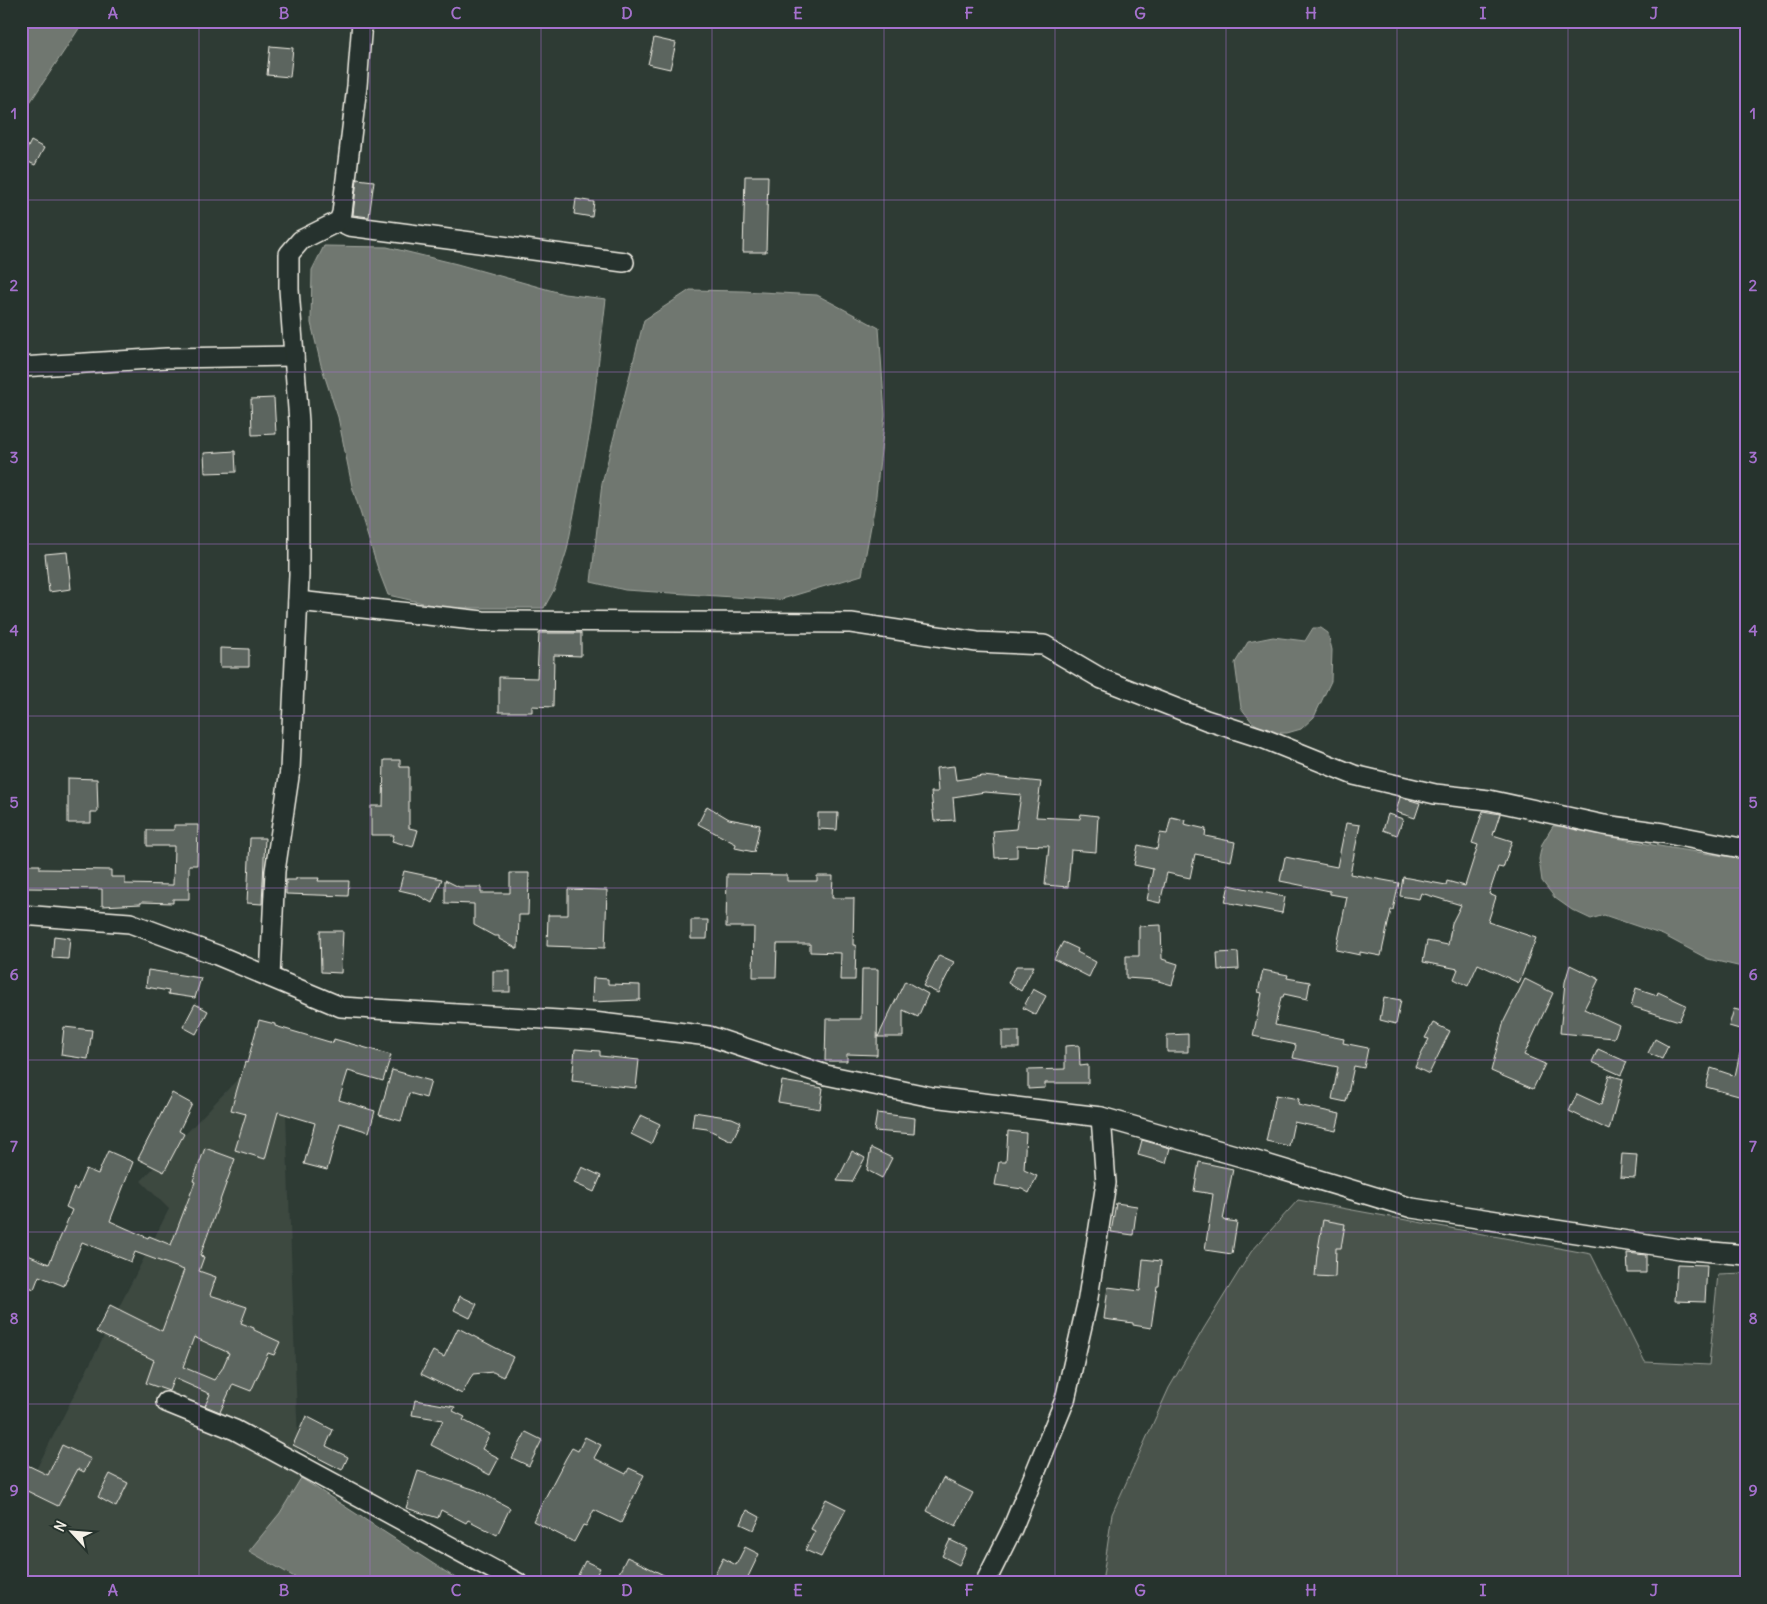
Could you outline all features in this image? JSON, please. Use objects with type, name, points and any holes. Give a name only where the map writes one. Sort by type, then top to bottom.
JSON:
[{"type":"street","points":[[270,977],[276,871],[290,770],[298,600],[299,422],[289,289],[289,254],[301,240],[339,221],[342,213],[357,86],[362,21]]},
{"type":"street","points":[[339,221],[349,226],[624,262]]},
{"type":"street","points":[[21,367],[167,358],[294,356]]},
{"type":"street","points":[[298,600],[483,621],[851,623],[977,642],[1044,645],[1102,679],[1206,720],[1262,738],[1354,775],[1435,794],[1489,800],[1604,825],[1663,833],[1746,849]]},
{"type":"street","points":[[21,915],[130,924],[217,955],[341,1007],[594,1022],[709,1036],[826,1075],[932,1097],[1101,1117],[1412,1208],[1680,1249],[1746,1255]]},
{"type":"street","points":[[985,1583],[1012,1529],[1065,1400],[1088,1304],[1106,1183],[1101,1117]]},
{"type":"street","points":[[166,1402],[235,1430],[518,1583]]},
{"type":"shaded area","points":[[21,21],[84,21],[21,116]]},
{"type":"shaded area","points":[[324,246],[387,247],[457,264],[564,294],[606,299],[591,426],[567,550],[555,588],[544,608],[445,608],[388,595],[352,486],[338,417],[321,365],[311,323],[312,270]]},
{"type":"shaded area","points":[[690,290],[817,295],[879,328],[885,415],[875,504],[862,575],[779,600],[625,590],[591,582],[602,483],[644,320]]},
{"type":"shaded area","points":[[1313,628],[1321,628],[1328,633],[1332,650],[1331,681],[1314,717],[1301,729],[1287,733],[1271,733],[1252,722],[1241,708],[1235,663],[1248,642],[1273,637],[1305,641]]},
{"type":"shaded area","points":[[1553,826],[1578,828],[1649,844],[1746,859],[1746,968],[1708,959],[1663,935],[1604,915],[1591,919],[1572,910],[1555,898],[1542,881],[1539,859],[1542,844]]},
{"type":"shaded area","points":[[283,1031],[303,1581],[305,1583],[21,1583],[21,1499],[169,1209],[141,1181]]},
{"type":"shaded area","points":[[1298,1200],[1591,1254],[1645,1362],[1709,1365],[1718,1274],[1746,1273],[1746,1583],[1102,1583],[1112,1514],[1169,1388],[1251,1252]]},
{"type":"shaded area","points":[[301,1478],[463,1583],[305,1583],[249,1551],[280,1513]]},
{"type":"building","points":[[654,38],[676,43],[670,69],[648,64]]},
{"type":"building","points":[[270,46],[293,48],[290,77],[267,75]]},
{"type":"building","points":[[31,141],[44,148],[35,165],[22,159]]},
{"type":"building","points":[[745,176],[768,176],[766,252],[743,252]]},
{"type":"building","points":[[357,179],[374,181],[369,217],[353,215]]},
{"type":"building","points":[[576,199],[594,202],[592,217],[574,214]]},
{"type":"building","points":[[274,398],[276,434],[252,435],[251,399]]},
{"type":"building","points":[[235,451],[236,472],[205,473],[204,453]]},
{"type":"building","points":[[67,552],[71,589],[49,592],[45,554]]},
{"type":"building","points":[[539,633],[581,633],[581,656],[554,655],[553,707],[532,706],[532,712],[499,712],[499,677],[537,678]]},
{"type":"building","points":[[220,648],[249,649],[249,667],[220,667]]},
{"type":"building","points":[[384,760],[400,760],[400,767],[409,767],[409,828],[418,830],[413,847],[392,841],[394,835],[371,835],[371,806],[383,806]]},
{"type":"building","points":[[954,766],[956,780],[983,776],[1041,782],[1036,817],[1080,819],[1081,814],[1098,816],[1096,852],[1071,850],[1068,887],[1045,885],[1049,846],[1017,845],[1017,857],[995,858],[993,831],[1016,829],[1021,795],[985,792],[953,797],[955,820],[934,821],[931,792],[938,792],[936,768]]},
{"type":"building","points":[[68,778],[97,779],[98,812],[91,812],[91,823],[68,823]]},
{"type":"building","points":[[1400,797],[1420,803],[1415,818],[1396,812]]},
{"type":"building","points":[[707,806],[729,819],[760,825],[754,852],[735,848],[736,844],[698,824]]},
{"type":"building","points":[[1483,811],[1500,814],[1493,835],[1512,841],[1503,868],[1498,867],[1489,894],[1496,897],[1488,922],[1536,938],[1519,983],[1478,964],[1468,986],[1454,979],[1458,969],[1423,962],[1427,941],[1448,945],[1452,923],[1461,905],[1421,893],[1419,899],[1400,896],[1403,877],[1446,885],[1447,881],[1465,886],[1478,845],[1472,843]]},
{"type":"building","points":[[818,813],[838,813],[837,830],[818,829]]},
{"type":"building","points":[[1388,814],[1403,819],[1397,835],[1383,830]]},
{"type":"building","points":[[1171,817],[1185,820],[1184,824],[1206,829],[1205,836],[1235,842],[1231,861],[1195,854],[1190,878],[1167,873],[1160,903],[1147,900],[1153,869],[1134,865],[1138,845],[1157,849],[1160,833],[1167,834]]},
{"type":"building","points":[[1346,823],[1360,825],[1350,874],[1399,883],[1381,956],[1360,952],[1360,955],[1336,950],[1347,897],[1330,894],[1330,891],[1280,881],[1285,857],[1337,867]]},
{"type":"building","points":[[174,825],[198,825],[197,865],[189,865],[189,899],[173,899],[173,903],[141,902],[141,904],[102,906],[102,889],[27,888],[27,884],[21,884],[21,866],[40,865],[40,869],[111,870],[111,877],[125,877],[125,884],[173,885],[174,846],[147,846],[147,830],[174,830]]},
{"type":"building","points":[[250,838],[265,838],[262,904],[247,903]]},
{"type":"building","points":[[404,871],[442,879],[432,903],[416,894],[399,890]]},
{"type":"building","points":[[510,873],[529,873],[528,915],[519,915],[518,949],[499,939],[499,936],[494,936],[474,925],[474,904],[445,903],[445,880],[459,887],[481,887],[481,893],[510,893]]},
{"type":"building","points":[[727,874],[787,875],[787,881],[817,881],[817,876],[833,876],[832,898],[854,898],[853,945],[856,945],[855,980],[840,980],[841,953],[810,952],[810,944],[777,944],[776,977],[753,977],[754,927],[726,927]]},
{"type":"building","points":[[296,878],[319,878],[318,881],[349,881],[348,896],[286,894],[286,880],[296,880]]},
{"type":"building","points":[[1229,885],[1285,897],[1282,913],[1225,902]]},
{"type":"building","points":[[568,889],[607,890],[605,948],[547,946],[548,915],[568,915]]},
{"type":"building","points":[[691,920],[708,920],[707,939],[691,939]]},
{"type":"building","points":[[1161,925],[1162,959],[1178,964],[1172,985],[1155,980],[1126,978],[1126,956],[1139,956],[1139,926]]},
{"type":"building","points":[[320,931],[343,931],[341,973],[321,972]]},
{"type":"building","points":[[54,936],[70,938],[68,959],[52,958]]},
{"type":"building","points":[[1063,942],[1078,949],[1077,952],[1096,962],[1089,977],[1054,959]]},
{"type":"building","points":[[1238,952],[1239,969],[1218,970],[1217,953]]},
{"type":"building","points":[[939,955],[954,962],[938,993],[923,986]]},
{"type":"building","points":[[1570,965],[1599,979],[1584,1009],[1619,1025],[1614,1038],[1560,1033],[1565,982]]},
{"type":"building","points":[[1016,966],[1034,966],[1021,991],[1008,983]]},
{"type":"building","points":[[862,969],[878,969],[877,1055],[847,1054],[847,1061],[825,1061],[826,1019],[861,1019]]},
{"type":"building","points":[[148,970],[201,978],[195,998],[168,994],[169,991],[146,987]]},
{"type":"building","points":[[1263,970],[1288,975],[1287,978],[1310,982],[1307,999],[1284,994],[1281,997],[1275,1025],[1344,1039],[1343,1043],[1368,1048],[1364,1068],[1354,1066],[1346,1102],[1332,1099],[1338,1067],[1293,1058],[1296,1045],[1253,1036],[1262,993],[1258,992]]},
{"type":"building","points":[[493,971],[510,971],[510,992],[493,992]]},
{"type":"building","points":[[593,978],[608,979],[608,984],[640,985],[640,1000],[592,1002]]},
{"type":"building","points":[[1525,979],[1553,993],[1524,1055],[1545,1064],[1533,1089],[1491,1071],[1504,1021]]},
{"type":"building","points":[[905,981],[928,994],[918,1017],[903,1010],[903,1037],[878,1037]]},
{"type":"building","points":[[1636,988],[1657,995],[1658,992],[1686,1005],[1679,1021],[1631,1006]]},
{"type":"building","points":[[1033,989],[1046,996],[1036,1015],[1023,1008]]},
{"type":"building","points":[[1384,997],[1401,1000],[1396,1024],[1380,1020]]},
{"type":"building","points":[[195,1004],[208,1011],[196,1034],[183,1027]]},
{"type":"building","points":[[1734,1009],[1746,1012],[1743,1030],[1729,1026]]},
{"type":"building","points":[[259,1020],[333,1043],[334,1039],[391,1055],[383,1081],[348,1071],[339,1100],[375,1111],[369,1132],[340,1123],[327,1170],[304,1164],[315,1123],[278,1112],[265,1159],[235,1150],[246,1114],[231,1110]]},
{"type":"building","points":[[1433,1023],[1450,1031],[1429,1074],[1415,1067],[1429,1039],[1425,1038]]},
{"type":"building","points":[[64,1027],[92,1030],[88,1059],[61,1055]]},
{"type":"building","points":[[1002,1031],[1019,1031],[1019,1048],[1002,1048]]},
{"type":"building","points":[[1188,1034],[1188,1052],[1167,1052],[1167,1035]]},
{"type":"building","points":[[1655,1039],[1668,1046],[1662,1059],[1648,1053]]},
{"type":"building","points":[[1079,1045],[1080,1066],[1088,1065],[1088,1083],[1045,1083],[1045,1088],[1028,1089],[1028,1070],[1065,1069],[1065,1046]]},
{"type":"building","points":[[575,1049],[600,1051],[600,1056],[639,1060],[636,1088],[572,1081]]},
{"type":"building","points":[[1598,1049],[1627,1062],[1621,1075],[1592,1062]]},
{"type":"building","points":[[1740,1053],[1746,1054],[1746,1098],[1706,1087],[1711,1068],[1735,1076]]},
{"type":"building","points":[[392,1070],[431,1081],[426,1098],[409,1093],[401,1121],[379,1115]]},
{"type":"building","points":[[1609,1075],[1623,1079],[1609,1130],[1569,1111],[1577,1094],[1601,1105]]},
{"type":"building","points":[[782,1081],[823,1088],[820,1109],[778,1102]]},
{"type":"building","points":[[172,1093],[192,1104],[179,1131],[184,1134],[164,1172],[138,1159]]},
{"type":"building","points":[[1276,1095],[1299,1099],[1298,1105],[1340,1114],[1336,1131],[1294,1122],[1289,1146],[1266,1141]]},
{"type":"building","points":[[694,1112],[732,1118],[741,1122],[732,1141],[707,1129],[692,1127]]},
{"type":"building","points":[[877,1113],[915,1118],[914,1134],[874,1131]]},
{"type":"building","points":[[641,1115],[660,1124],[651,1144],[631,1134]]},
{"type":"building","points":[[1008,1131],[1026,1133],[1024,1170],[1037,1176],[1029,1193],[1022,1189],[995,1185],[999,1162],[1006,1162]]},
{"type":"building","points":[[1142,1140],[1170,1148],[1166,1163],[1138,1155]]},
{"type":"building","points":[[205,1148],[235,1159],[200,1256],[204,1257],[199,1271],[216,1277],[210,1295],[247,1307],[241,1323],[280,1342],[274,1355],[268,1353],[251,1391],[233,1384],[220,1412],[205,1406],[210,1394],[174,1378],[169,1391],[146,1383],[154,1360],[96,1332],[110,1305],[162,1331],[184,1270],[135,1252],[131,1262],[82,1242],[64,1286],[39,1276],[34,1289],[21,1284],[21,1252],[49,1264],[72,1210],[66,1207],[74,1188],[77,1190],[86,1169],[98,1174],[108,1151],[133,1162],[110,1221],[148,1238],[149,1236],[171,1245],[195,1182],[193,1181]],"holes":[[[194,1337],[229,1353],[222,1369],[214,1380],[183,1367]]]},
{"type":"building","points":[[871,1148],[892,1158],[882,1178],[867,1170]]},
{"type":"building","points":[[852,1151],[865,1158],[852,1182],[837,1181]]},
{"type":"building","points":[[1622,1154],[1637,1155],[1635,1178],[1620,1177]]},
{"type":"building","points":[[1199,1162],[1233,1169],[1223,1220],[1237,1222],[1232,1254],[1205,1250],[1213,1194],[1194,1191]]},
{"type":"building","points":[[582,1167],[601,1176],[594,1192],[574,1183]]},
{"type":"building","points":[[1116,1203],[1137,1206],[1133,1235],[1111,1232]]},
{"type":"building","points":[[1323,1220],[1345,1224],[1341,1248],[1336,1248],[1335,1277],[1315,1276]]},
{"type":"building","points":[[1627,1253],[1646,1255],[1646,1273],[1628,1273]]},
{"type":"building","points":[[1143,1259],[1161,1261],[1159,1286],[1157,1286],[1151,1328],[1133,1325],[1133,1323],[1104,1319],[1108,1287],[1140,1291]]},
{"type":"building","points":[[1677,1264],[1707,1265],[1705,1302],[1675,1301]]},
{"type":"building","points":[[460,1296],[477,1304],[470,1318],[454,1310]]},
{"type":"building","points":[[458,1328],[513,1357],[503,1377],[493,1372],[473,1374],[462,1394],[421,1374],[433,1351],[444,1357]]},
{"type":"building","points":[[415,1400],[455,1407],[453,1411],[465,1417],[463,1420],[490,1434],[482,1449],[499,1458],[490,1475],[431,1445],[443,1420],[412,1415]]},
{"type":"building","points":[[306,1416],[333,1430],[326,1446],[348,1457],[342,1470],[293,1445]]},
{"type":"building","points":[[526,1432],[542,1440],[529,1466],[512,1458]]},
{"type":"building","points":[[585,1437],[601,1445],[594,1458],[626,1474],[629,1468],[644,1475],[621,1523],[594,1510],[586,1526],[583,1525],[574,1542],[533,1521],[572,1448],[578,1451]]},
{"type":"building","points":[[62,1445],[91,1459],[84,1472],[78,1469],[58,1506],[21,1488],[21,1462],[48,1475]]},
{"type":"building","points":[[418,1471],[476,1490],[510,1508],[497,1535],[468,1520],[466,1523],[441,1510],[438,1518],[406,1508]]},
{"type":"building","points":[[110,1474],[128,1483],[116,1507],[98,1497]]},
{"type":"building","points":[[943,1478],[973,1493],[956,1526],[927,1511]]},
{"type":"building","points":[[826,1499],[846,1509],[821,1557],[805,1550],[815,1531],[811,1529]]},
{"type":"building","points":[[747,1510],[760,1517],[754,1530],[741,1524]]},
{"type":"building","points":[[950,1540],[967,1548],[959,1565],[942,1556]]},
{"type":"building","points":[[745,1547],[759,1554],[745,1583],[722,1583],[713,1578],[723,1558],[736,1565]]},
{"type":"building","points":[[627,1557],[680,1583],[638,1583],[619,1573]]},
{"type":"building","points":[[585,1561],[600,1568],[592,1583],[574,1583]]}]
